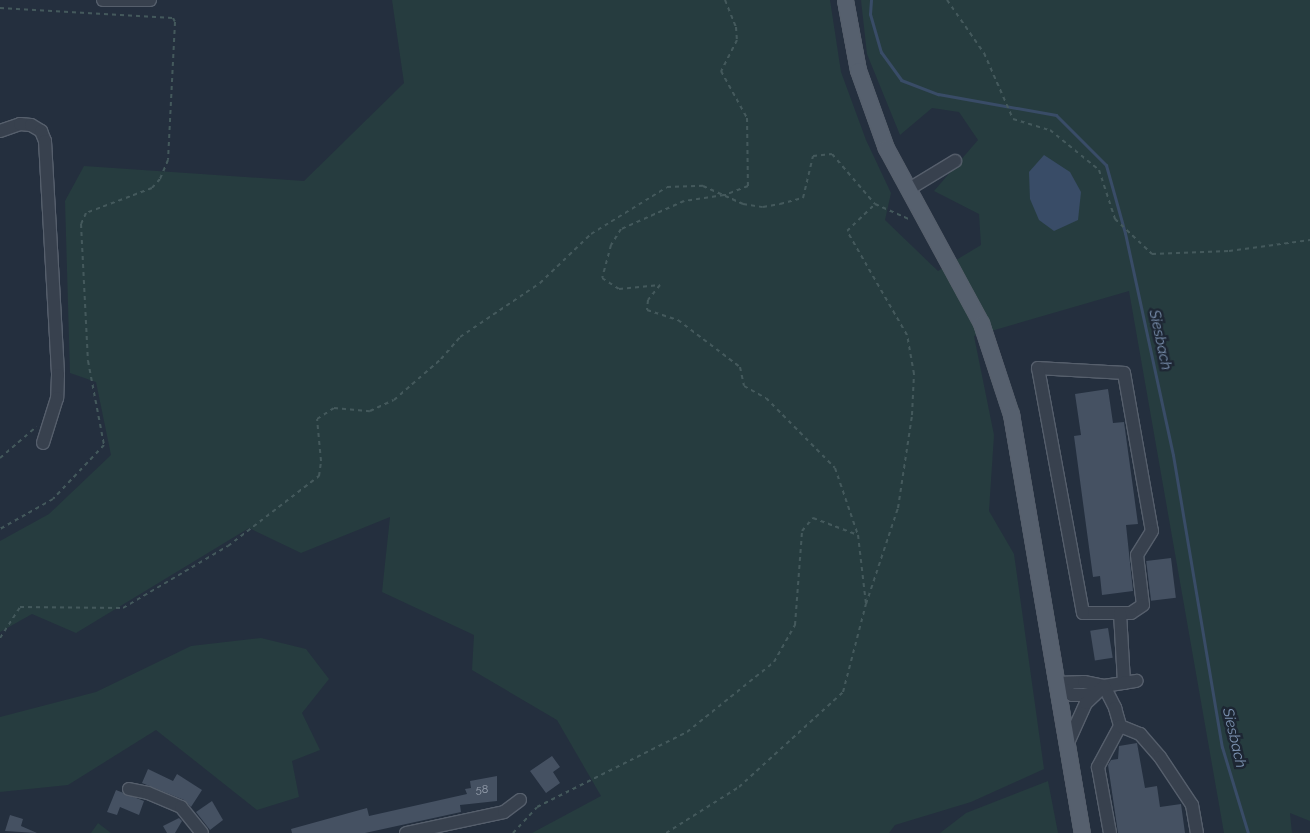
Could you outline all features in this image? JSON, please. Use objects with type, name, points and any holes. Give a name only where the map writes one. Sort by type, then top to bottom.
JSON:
[{"type":"main road","points":[[845,0],[856,62],[886,148],[981,323],[1011,414],[1082,833]]},
{"type":"street","points":[[103,0],[150,0]]},
{"type":"street","points":[[0,131],[13,126],[31,125],[41,131],[45,141],[58,375],[52,416],[43,443]]},
{"type":"street","points":[[908,189],[955,161]]},
{"type":"street","points":[[1038,368],[1124,373],[1152,531],[1138,555],[1143,605],[1131,613],[1120,613],[1083,613],[1038,368]]},
{"type":"street","points":[[1057,683],[1084,682],[1104,686],[1131,682],[1120,613]]},
{"type":"street","points":[[1057,683],[1072,695],[1094,695]]},
{"type":"street","points":[[1067,745],[1081,712],[1094,695],[1104,686]]},
{"type":"street","points":[[1104,686],[1115,708],[1120,726],[1098,767],[1110,833]]},
{"type":"street","points":[[1120,726],[1140,734],[1160,757],[1192,805],[1197,833]]},
{"type":"street","points":[[129,789],[148,793],[180,807],[202,833]]},
{"type":"street","points":[[406,833],[504,812],[520,800]]},
{"type":"path","points":[[725,0],[736,27],[737,40],[721,71],[747,118],[748,186],[724,195],[684,201],[621,229],[611,245],[602,278],[620,289],[660,285],[648,300],[647,310],[678,320],[740,367],[744,386],[766,398],[835,468],[858,535],[866,604]]},
{"type":"path","points":[[947,0],[984,53],[1013,119],[1050,130],[1099,170],[1115,219],[1131,232],[1152,254],[1229,251],[1310,240]]},
{"type":"path","points":[[0,8],[173,18],[175,22],[168,160],[160,179],[152,188],[86,213],[81,224],[88,362],[104,445],[53,498],[0,529]]},
{"type":"path","points":[[0,638],[20,607],[123,608],[228,546],[319,476],[321,461],[317,419],[334,408],[370,410],[394,400],[441,359],[460,337],[540,283],[590,234],[667,186],[703,186],[744,204],[763,207],[803,198],[813,156],[832,154],[875,204],[931,230]]},
{"type":"path","points":[[666,833],[739,787],[843,692],[866,604],[898,508],[912,416],[914,374],[907,335],[847,231],[875,204]]},
{"type":"path","points":[[0,458],[52,416]]},
{"type":"path","points":[[513,833],[537,807],[687,732],[774,662],[794,625],[802,531],[813,518],[858,535]]},
{"type":"green space","points":[[392,0],[830,0],[841,72],[866,140],[891,193],[885,220],[938,271],[981,245],[979,214],[934,191],[978,140],[959,112],[932,108],[900,135],[867,54],[861,0],[1310,0],[1310,821],[1290,813],[1292,833],[1224,833],[1129,291],[974,336],[994,435],[989,511],[1014,554],[1044,769],[971,802],[895,825],[889,833],[532,833],[601,796],[557,720],[472,670],[474,635],[382,592],[390,517],[301,553],[249,528],[76,633],[32,614],[0,632],[0,541],[49,514],[111,455],[96,382],[70,373],[65,201],[84,166],[304,181],[404,83]]},
{"type":"green space","points":[[261,638],[306,649],[329,679],[302,713],[320,750],[292,761],[299,797],[257,810],[156,730],[68,785],[0,792],[0,717],[96,692],[191,646]]},
{"type":"green space","points":[[1048,781],[1058,833],[940,833],[966,813]]},
{"type":"green space","points":[[98,823],[111,833],[91,833]]},
{"type":"water","points":[[1044,155],[1070,172],[1081,192],[1078,220],[1054,231],[1039,220],[1030,199],[1029,172]]},
{"type":"building","points":[[1108,389],[1113,423],[1124,422],[1138,524],[1126,525],[1133,591],[1102,595],[1100,576],[1093,577],[1074,436],[1081,435],[1075,394]]},
{"type":"building","points":[[1171,558],[1176,598],[1151,601],[1146,561]]},
{"type":"building","points":[[1108,628],[1113,658],[1095,660],[1090,631]]},
{"type":"building","points":[[1137,743],[1145,788],[1157,786],[1160,807],[1181,804],[1185,833],[1118,833],[1108,765],[1111,760],[1118,759],[1119,746]]},
{"type":"building","points":[[552,756],[560,767],[553,772],[560,783],[546,793],[530,771]]},
{"type":"building","points":[[148,769],[173,781],[177,774],[202,790],[191,807],[184,800],[142,783]]},
{"type":"building","points":[[497,776],[497,801],[460,805],[461,812],[365,833],[292,833],[291,829],[367,808],[369,816],[467,794],[465,789],[471,788],[470,781]]},
{"type":"building","points":[[116,790],[144,801],[139,815],[120,807],[117,815],[107,812]]},
{"type":"building","points":[[212,801],[223,820],[210,830],[196,812]]},
{"type":"building","points":[[10,815],[23,819],[21,826],[37,833],[5,831]]},
{"type":"building","points":[[179,818],[182,821],[175,833],[167,833],[163,826]]},
{"type":"waterway","name":"Siesbach","points":[[871,0],[870,14],[881,52],[901,80],[938,94],[1056,115],[1106,165],[1125,233],[1173,455],[1222,747],[1248,833]]}]
